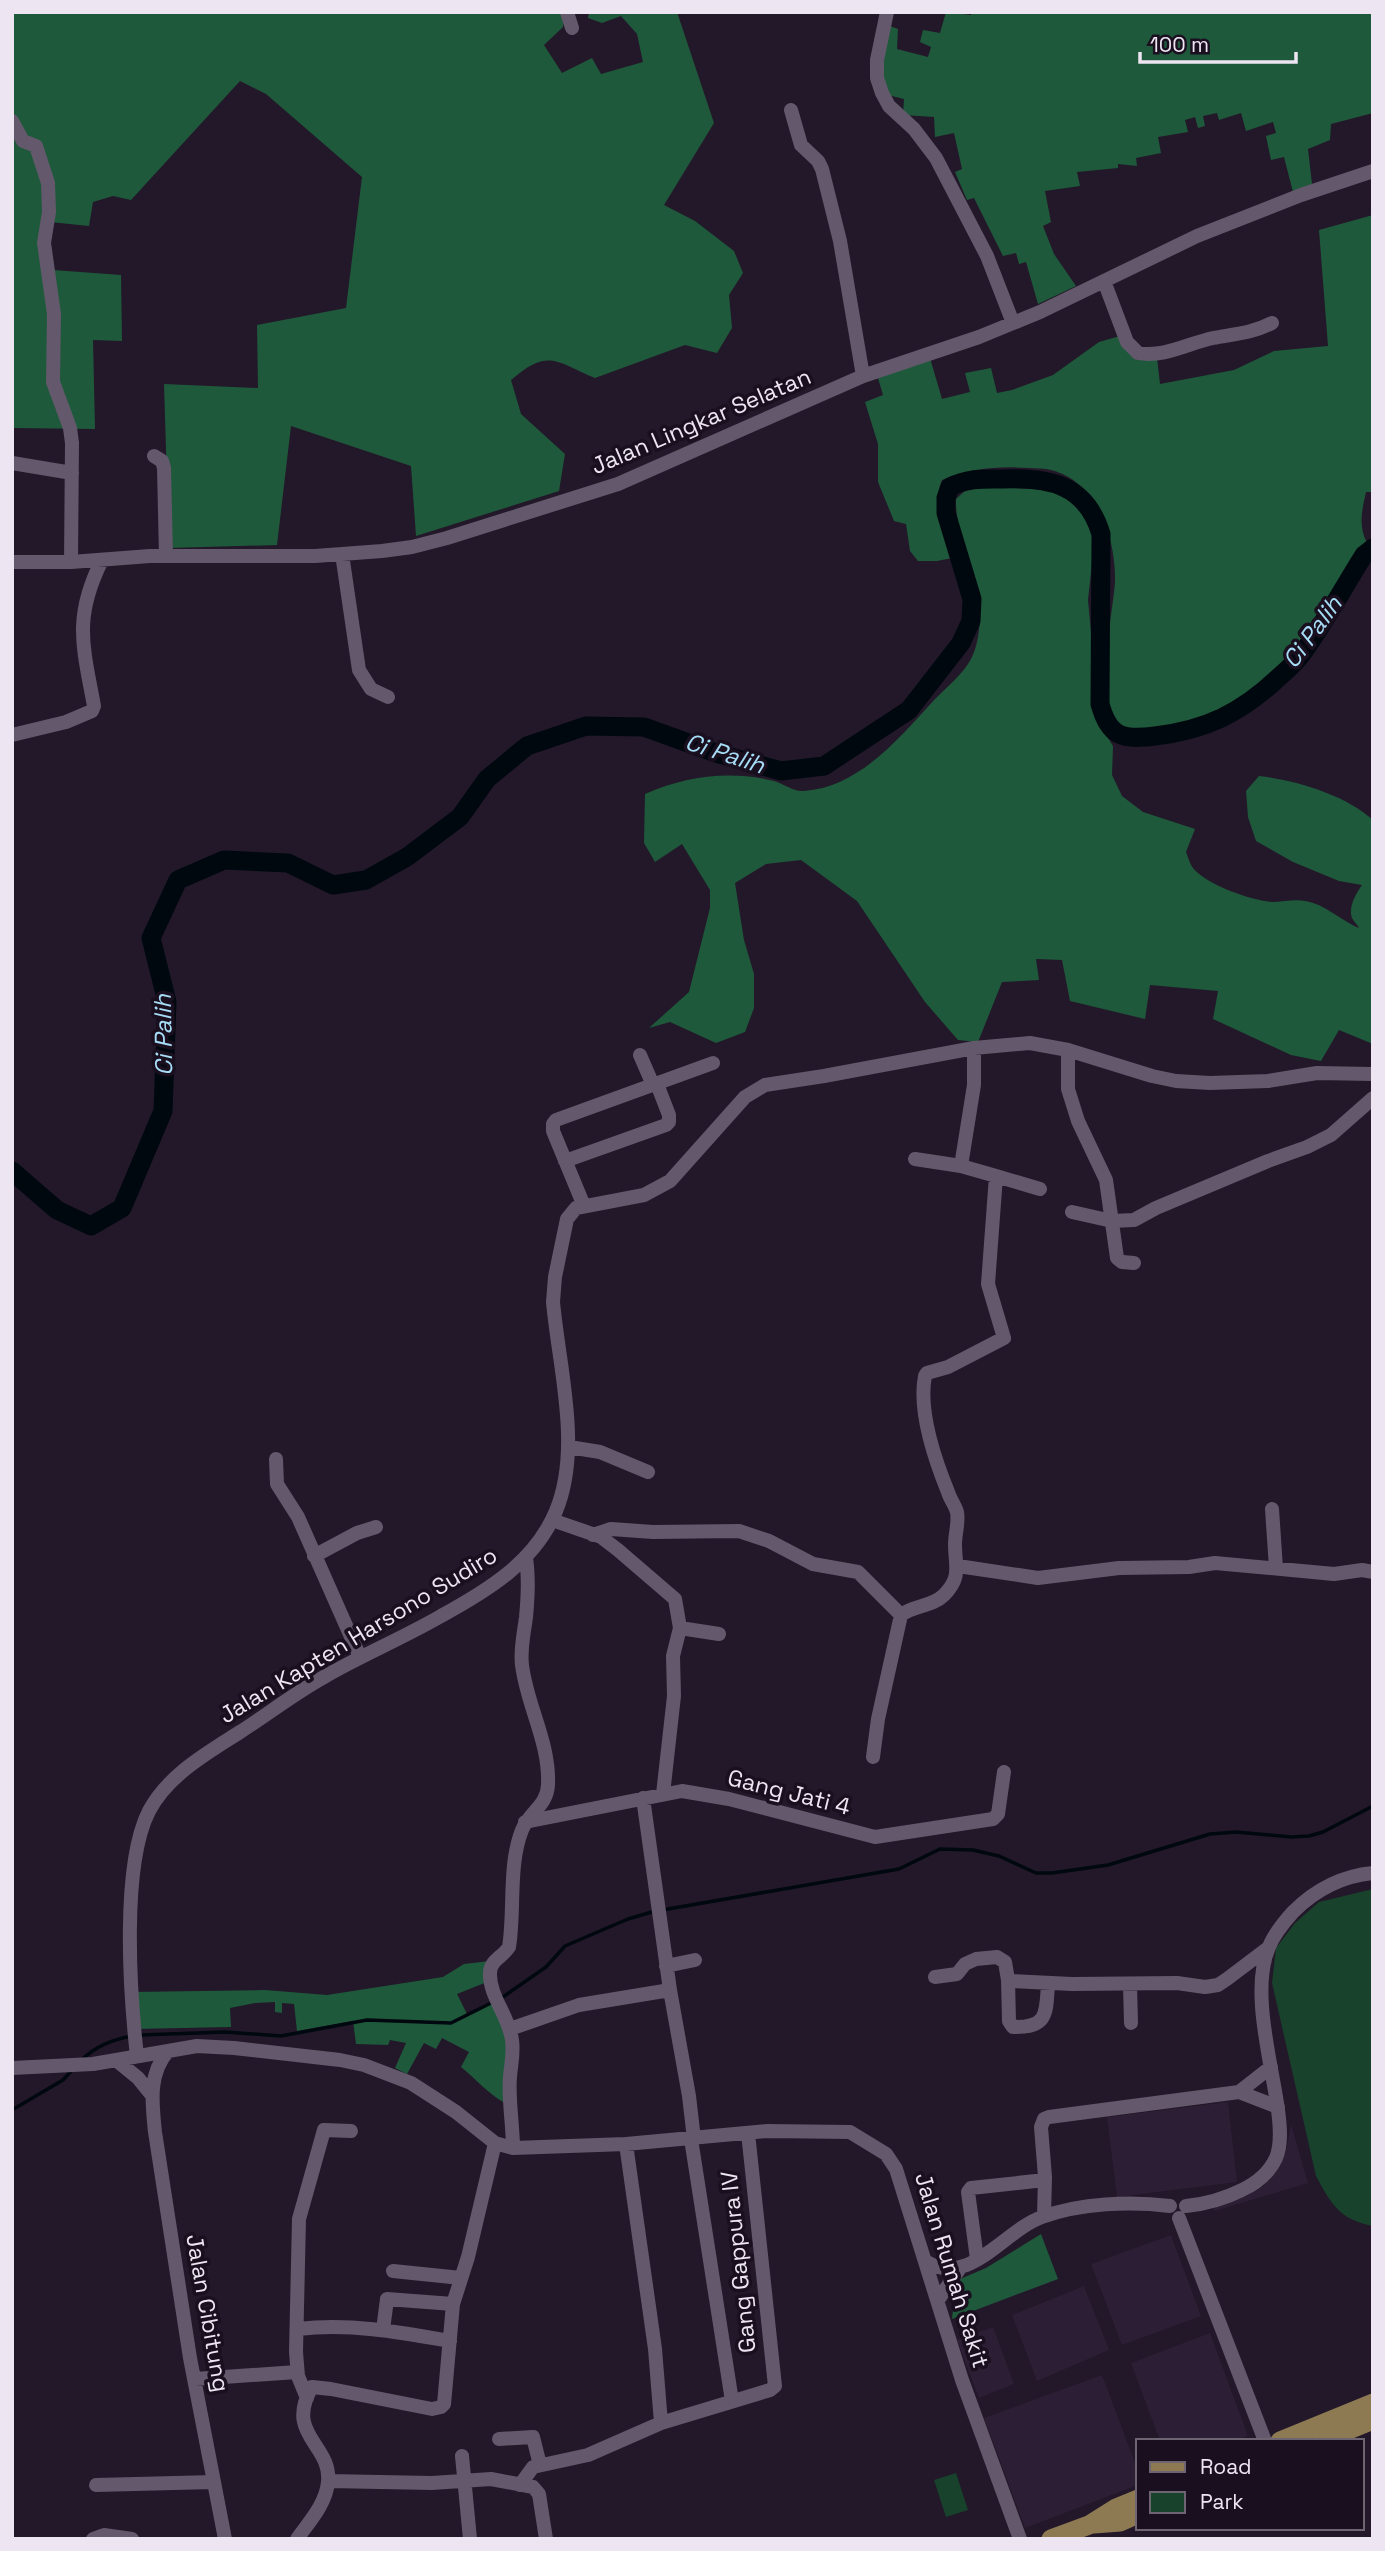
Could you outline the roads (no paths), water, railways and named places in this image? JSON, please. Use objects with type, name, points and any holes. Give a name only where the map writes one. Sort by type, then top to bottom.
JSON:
[{"type":"main road","points":[[1331,2431],[1373,2403]]},
{"type":"main road","points":[[1290,2439],[1373,2420]]},
{"type":"main road","points":[[1051,2539],[1089,2525],[1136,2499]]},
{"type":"main road","points":[[1089,2525],[1120,2522],[1136,2515]]},
{"type":"street","points":[[567,12],[572,28]]},
{"type":"street","points":[[887,12],[877,60],[877,78],[882,93],[889,106],[914,129],[936,158],[988,256],[1013,323]]},
{"type":"street","points":[[791,110],[801,145],[818,161],[822,169],[840,241],[863,376]]},
{"type":"street","points":[[12,121],[23,141],[36,146],[48,183],[49,212],[44,243],[54,314],[53,382],[71,428],[71,562]]},
{"type":"street","name":"Jalan Lingkar Selatan","points":[[12,562],[71,562],[166,556],[342,554],[412,547],[478,529],[618,484],[863,376],[1013,323],[1197,236],[1301,195],[1373,171]]},
{"type":"street","points":[[1104,281],[1128,342],[1138,353],[1157,354],[1212,338],[1247,333],[1272,323]]},
{"type":"street","points":[[154,456],[164,464],[166,556]]},
{"type":"street","points":[[12,463],[72,472]]},
{"type":"street","points":[[342,554],[359,670],[371,689],[388,697]]},
{"type":"street","points":[[12,734],[66,722],[92,711],[94,706],[85,662],[82,621],[91,583],[102,560]]},
{"type":"street","points":[[713,1063],[556,1120],[552,1131],[584,1206],[644,1195],[670,1181],[745,1097],[765,1085],[974,1048],[1030,1042],[1176,1081],[1268,1081],[1317,1073],[1373,1074]]},
{"type":"street","points":[[961,1166],[974,1085],[974,1048]]},
{"type":"street","points":[[1068,1050],[1068,1089],[1079,1121],[1106,1180],[1117,1258],[1122,1262],[1134,1263]]},
{"type":"street","points":[[565,1161],[669,1122],[669,1115],[640,1055]]},
{"type":"street","points":[[1072,1212],[1112,1221],[1134,1220],[1156,1208],[1331,1135],[1373,1098]]},
{"type":"street","points":[[915,1159],[961,1166],[1040,1189]]},
{"type":"street","points":[[873,1757],[878,1719],[901,1615],[933,1603],[943,1596],[956,1577],[958,1516],[937,1464],[925,1416],[924,1381],[927,1373],[948,1367],[1004,1338],[988,1284],[996,1176]]},
{"type":"street","name":"Jalan Kapten Harsono Sudiro","points":[[137,2056],[131,1934],[134,1861],[143,1825],[159,1796],[201,1757],[291,1696],[360,1657],[457,1608],[504,1577],[526,1558],[552,1520],[566,1471],[569,1447],[554,1313],[555,1277],[567,1219],[570,1213],[584,1206]]},
{"type":"street","points":[[569,1447],[600,1452],[649,1472]]},
{"type":"street","points":[[276,1459],[277,1484],[298,1517],[360,1657]]},
{"type":"street","points":[[1272,1509],[1276,1567]]},
{"type":"street","points":[[552,1520],[609,1542],[675,1599],[680,1628],[673,1656],[674,1696],[663,1794]]},
{"type":"street","points":[[314,1556],[356,1533],[376,1527]]},
{"type":"street","points":[[593,1535],[611,1528],[653,1532],[743,1532],[769,1541],[813,1564],[858,1572],[901,1615]]},
{"type":"street","points":[[513,2148],[509,2079],[513,2062],[510,2029],[498,2001],[490,1971],[493,1963],[509,1947],[520,1833],[525,1822],[545,1800],[548,1770],[546,1749],[527,1692],[522,1661],[528,1593],[526,1558]]},
{"type":"street","points":[[958,1566],[1038,1577],[1119,1568],[1189,1567],[1215,1563],[1334,1574],[1363,1570],[1373,1572]]},
{"type":"street","points":[[680,1628],[719,1634]]},
{"type":"street","name":"Gang Jati 4","points":[[525,1822],[688,1791],[878,1837],[993,1819],[998,1814],[1004,1772]]},
{"type":"street","points":[[520,2485],[530,2469],[540,2465],[588,2455],[661,2423],[732,2402],[643,1798]]},
{"type":"street","points":[[937,2300],[960,2269],[1044,2216],[1113,2205],[1155,2204],[1178,2210],[1232,2195],[1255,2183],[1267,2172],[1277,2156],[1280,2137],[1278,2107],[1261,2003],[1262,1973],[1268,1948],[1285,1921],[1307,1898],[1334,1882],[1373,1873]]},
{"type":"street","points":[[1008,1980],[1130,1985],[1177,1983],[1205,1987],[1218,1985],[1268,1948]]},
{"type":"street","points":[[935,1978],[957,1974],[970,1961],[996,1958],[1005,1962],[1009,2021],[1016,2028],[1041,2022],[1045,2016],[1048,1983]]},
{"type":"street","points":[[666,1966],[695,1960]]},
{"type":"street","points":[[1130,1985],[1131,2023]]},
{"type":"street","points":[[510,2029],[579,2005],[670,1990]]},
{"type":"street","points":[[12,2068],[93,2064],[197,2046],[365,2064],[411,2083],[456,2112],[495,2143],[468,2257],[453,2304],[445,2400],[441,2407],[432,2409],[312,2387],[302,2415],[304,2426],[324,2463],[328,2481],[321,2504],[297,2539]]},
{"type":"street","points":[[151,2094],[160,2060],[168,2051]]},
{"type":"street","points":[[116,2060],[138,2078],[151,2094]]},
{"type":"street","points":[[1239,2092],[1272,2067]]},
{"type":"street","points":[[1044,2216],[1045,2180],[1041,2127],[1044,2119],[1239,2092],[1278,2107]]},
{"type":"street","name":"Jalan Cibitung","points":[[151,2094],[158,2154],[195,2379],[225,2539]]},
{"type":"street","points":[[307,2398],[298,2372],[299,2219],[323,2131],[351,2130]]},
{"type":"street","name":"Jalan Rumah Sakit","points":[[495,2143],[513,2148],[626,2144],[748,2133],[850,2132],[886,2154],[896,2169],[962,2380],[1020,2539]]},
{"type":"street","name":"Gang Gappura IV","points":[[732,2402],[775,2386],[748,2133]]},
{"type":"street","points":[[626,2144],[655,2349],[661,2423]]},
{"type":"street","points":[[976,2259],[968,2192],[971,2188],[1045,2180]]},
{"type":"street","points":[[1178,2210],[1264,2439]]},
{"type":"street","points":[[925,2261],[934,2267],[960,2269]]},
{"type":"street","points":[[393,2271],[461,2278]]},
{"type":"street","points":[[383,2330],[387,2299],[453,2304]]},
{"type":"street","points":[[298,2329],[334,2326],[383,2330],[450,2341]]},
{"type":"street","points":[[195,2379],[298,2372]]},
{"type":"street","points":[[499,2439],[533,2437],[540,2465]]},
{"type":"street","points":[[462,2456],[470,2539]]},
{"type":"street","points":[[328,2481],[432,2483],[491,2479],[533,2487],[537,2491],[546,2539]]},
{"type":"street","points":[[96,2485],[214,2482]]},
{"type":"street","points":[[93,2539],[104,2535],[132,2539]]},
{"type":"waterway","name":"Ci Palih","points":[[12,1171],[57,1210],[91,1226],[122,1208],[163,1111],[167,1002],[151,938],[178,880],[224,860],[288,863],[333,885],[366,880],[407,857],[460,817],[487,779],[527,746],[586,726],[644,727],[716,753],[781,771],[824,766],[909,710],[961,643],[971,621],[972,599],[946,513],[946,498],[950,487],[975,480],[1035,480],[1064,487],[1086,504],[1101,534],[1100,704],[1113,730],[1125,736],[1155,736],[1191,729],[1222,718],[1250,701],[1299,658],[1364,555],[1373,548]]},
{"type":"waterway","points":[[662,1910],[899,1869],[940,1849],[973,1850],[999,1856],[1036,1873],[1052,1873],[1108,1865],[1210,1834],[1236,1832],[1309,1836],[1323,1832],[1373,1806]]},
{"type":"waterway","points":[[500,1999],[546,1967],[565,1946],[628,1919],[655,1911]]},
{"type":"waterway","points":[[140,2035],[225,2032],[281,2036],[367,2020],[451,2023],[493,2002]]},
{"type":"waterway","points":[[81,2061],[104,2044],[132,2036]]},
{"type":"waterway","points":[[12,2110],[63,2080],[73,2069]]}]
